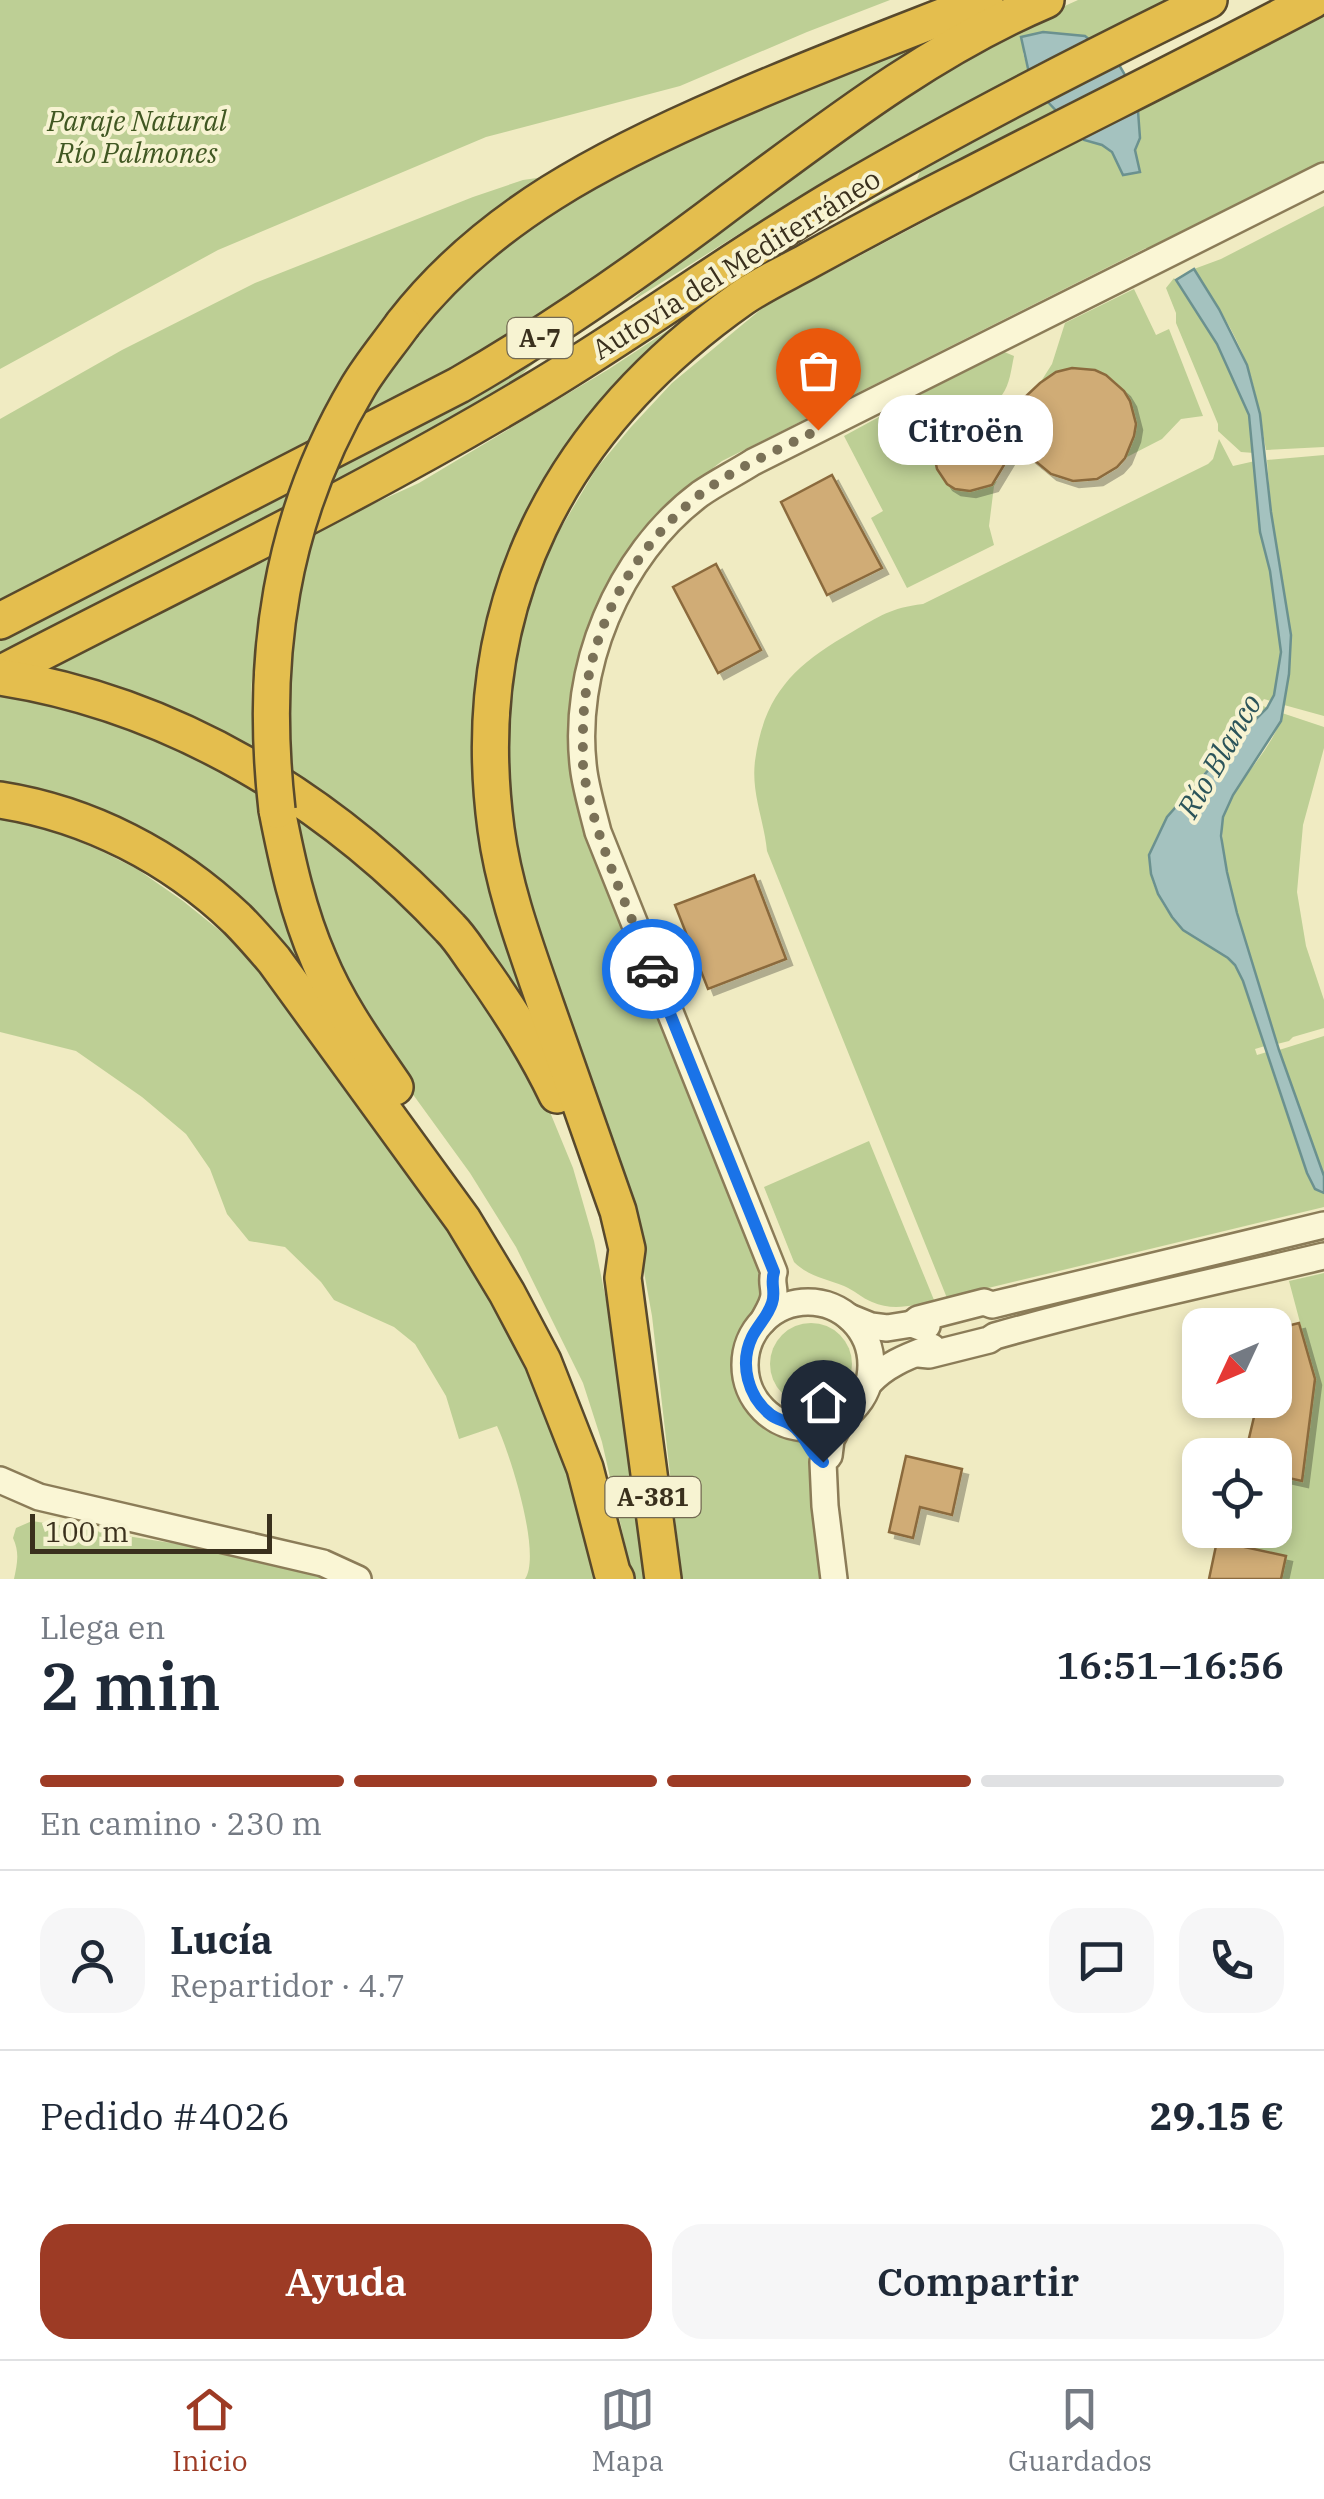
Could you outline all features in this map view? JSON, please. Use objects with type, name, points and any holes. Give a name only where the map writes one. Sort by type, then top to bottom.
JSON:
[{"type":"highway","points":[[0,800],[86,821],[136,846],[190,879],[238,920],[274,960],[463,1220],[508,1293],[543,1361],[585,1468],[612,1572],[620,1579],[624,1569],[610,1509],[580,1414],[507,1254],[465,1184],[365,1044],[319,960],[294,888],[277,810],[270,727],[278,602],[292,540],[336,428],[360,384],[403,324],[443,278],[512,218],[623,151],[740,98],[985,0]]},
{"type":"highway","name":"Autovía del Mediterráneo","points":[[0,621],[508,357],[609,292],[906,74],[1046,0]]},
{"type":"highway","name":"Autovía del Mediterráneo","points":[[0,675],[473,426],[839,196],[1022,93],[1209,0]]},
{"type":"highway","points":[[623,1278],[627,1249],[618,1212],[507,888],[490,773],[490,720],[507,612],[522,567],[555,494],[614,411],[659,365],[746,295],[877,222],[1313,0]]},
{"type":"highway","points":[[1232,42],[1324,9]]},
{"type":"highway","points":[[0,675],[102,700],[201,740],[303,798],[378,857],[452,930],[537,1054],[590,1175],[610,1254],[623,1278]]},
{"type":"highway","name":"A-381","points":[[623,1278],[663,1579]]},
{"type":"street","points":[[1324,176],[753,462],[700,495],[654,538],[619,589],[594,647],[583,708],[584,771],[598,832],[774,1272],[800,1294],[871,1326],[920,1327],[988,1311],[992,1305],[1324,1225]]},
{"type":"street","points":[[774,1272],[772,1303],[746,1356],[748,1382],[760,1405],[781,1422],[819,1427],[844,1417],[857,1406],[868,1384],[894,1362],[989,1340],[1091,1309],[1324,1256]]},
{"type":"street","points":[[1163,1295],[1168,1263]]},
{"type":"street","points":[[763,1321],[785,1307],[811,1302],[836,1310],[856,1325],[869,1348],[868,1384]]},
{"type":"street","points":[[834,1579],[823,1462],[844,1417]]},
{"type":"street","points":[[793,1426],[823,1462]]},
{"type":"street","points":[[0,1480],[39,1497],[323,1563],[358,1579]]},
{"type":"green space","name":"Paraje Natural Río Palmones","points":[[0,0],[890,0],[680,86],[486,137],[218,250],[0,369]]},
{"type":"green space","points":[[1078,0],[1181,0],[1093,41],[1084,36],[1043,32],[1023,53],[1029,73],[797,205],[742,232],[629,303],[693,246],[786,175],[992,39]]},
{"type":"green space","points":[[1324,16],[1324,163],[1151,254],[1146,248],[722,461],[713,468],[716,476],[632,558],[578,747],[764,1283],[759,1314],[739,1345],[740,1386],[762,1420],[797,1440],[808,1454],[824,1579],[682,1579],[652,1316],[635,1222],[623,1172],[543,953],[527,902],[513,834],[506,750],[510,687],[523,617],[552,543],[596,469],[631,427],[672,383],[765,306],[1239,55]]},
{"type":"green space","points":[[973,17],[866,82],[782,140],[514,335],[352,425],[464,271],[588,180]]},
{"type":"green space","points":[[1044,98],[1060,114],[846,223],[873,201],[917,179],[923,164]]},
{"type":"green space","points":[[544,177],[461,241],[391,313],[340,383],[309,445],[0,604],[0,419],[122,350],[255,283],[473,197]]},
{"type":"green space","points":[[1324,206],[1324,447],[1266,450],[1242,352],[1194,269]]},
{"type":"green space","points":[[1174,278],[1217,344],[1249,415],[1254,453],[1241,452],[1218,431],[1176,323],[1166,288]]},
{"type":"green space","points":[[1134,289],[1156,335],[1169,329],[1203,416],[1181,419],[1162,439],[1125,458],[1133,436],[1133,415],[1116,382],[1081,369],[1061,372],[1040,383],[1052,364],[1065,323]]},
{"type":"green space","points":[[708,304],[638,363],[613,391],[487,652],[542,1035],[284,770],[283,670],[307,534],[419,483],[609,369]]},
{"type":"green space","points":[[549,350],[504,390],[468,414],[0,658],[0,632]]},
{"type":"green space","points":[[1002,351],[1014,356],[1009,382],[1002,395],[983,411],[960,416],[948,414],[916,397]]},
{"type":"green space","points":[[901,405],[925,417],[950,422],[938,435],[934,450],[935,464],[951,485],[964,490],[980,489],[997,481],[989,526],[994,545],[907,588],[871,518],[883,511],[844,436]]},
{"type":"green space","points":[[1219,439],[1233,466],[1255,461],[1260,532],[1270,571],[1281,652],[1274,695],[1271,701],[1264,699],[1260,704],[1267,708],[1218,758],[1165,822],[1150,858],[1151,876],[1163,904],[1180,927],[1225,956],[1239,973],[1265,1046],[1255,1049],[1257,1055],[1267,1052],[1307,1173],[1315,1189],[1324,1193],[1324,1207],[947,1298],[767,851],[755,784],[759,737],[786,683],[832,644],[886,614],[923,604],[1208,464]]},
{"type":"green space","points":[[1324,455],[1324,716],[1284,705],[1291,635],[1271,512],[1267,460]]},
{"type":"green space","points":[[272,550],[259,608],[251,691],[253,750],[106,684],[45,668]]},
{"type":"green space","points":[[0,688],[183,744],[257,790],[269,863],[289,926],[319,995],[255,921],[0,786]]},
{"type":"green space","points":[[1282,713],[1324,727],[1324,748],[1303,825],[1297,892],[1306,946],[1324,1000],[1324,1028],[1277,1044],[1231,892],[1222,833],[1231,800],[1273,737]]},
{"type":"green space","points":[[290,803],[350,848],[465,969],[545,1100],[573,1168],[594,1241],[614,1339],[645,1579],[633,1579],[602,1442],[583,1383],[516,1247],[470,1173],[372,1038],[326,947]]},
{"type":"green space","points":[[0,817],[61,834],[137,869],[240,947],[285,1000],[482,1273],[551,1413],[601,1579],[525,1579],[530,1548],[527,1527],[497,1426],[459,1439],[446,1396],[415,1344],[394,1327],[334,1300],[285,1247],[249,1241],[227,1214],[210,1169],[186,1134],[142,1097],[76,1051],[0,1032]]},
{"type":"green space","points":[[1324,1036],[1324,1176],[1279,1050]]},
{"type":"green space","points":[[869,1141],[934,1300],[903,1307],[880,1305],[811,1274],[794,1262],[764,1187]]},
{"type":"green space","points":[[1324,1273],[1324,1579],[1281,1579],[1286,1556],[1249,1548],[1292,1548],[1292,1479],[1302,1481],[1315,1379],[1289,1281]]},
{"type":"green space","points":[[811,1323],[827,1326],[840,1335],[849,1348],[849,1380],[840,1393],[827,1402],[811,1405],[795,1402],[782,1393],[773,1380],[770,1364],[773,1348],[782,1335],[795,1326]]},
{"type":"green space","points":[[32,1521],[247,1555],[337,1579],[14,1579],[16,1528]]},
{"type":"water","points":[[1043,32],[1085,36],[1118,63],[1138,111],[1140,138],[1135,150],[1140,172],[1123,175],[1112,152],[1084,140],[1046,100],[1029,73],[1021,37]]},
{"type":"water","points":[[1194,269],[1247,365],[1260,414],[1291,635],[1281,721],[1233,795],[1223,817],[1221,836],[1237,913],[1279,1050],[1324,1176],[1324,1193],[1315,1189],[1307,1173],[1235,965],[1183,930],[1158,894],[1151,874],[1149,855],[1167,817],[1267,708],[1274,695],[1281,652],[1270,571],[1260,532],[1249,415],[1217,344],[1176,280]]},
{"type":"building","points":[[1072,368],[1106,375],[1130,401],[1136,424],[1134,436],[1117,467],[1097,479],[1073,481],[1051,474],[1028,455],[1019,454],[1010,455],[992,485],[970,491],[947,484],[937,469],[933,450],[946,425],[962,417],[994,414],[1022,400],[1056,372]]},
{"type":"building","points":[[832,475],[882,568],[827,595],[781,502]]},
{"type":"building","points":[[716,564],[761,650],[718,673],[673,587]]},
{"type":"building","points":[[754,875],[786,959],[708,989],[675,905]]},
{"type":"building","points":[[1299,1323],[1315,1379],[1302,1481],[1292,1479],[1292,1438],[1249,1438],[1254,1418],[1292,1418],[1292,1325]]},
{"type":"building","points":[[906,1456],[962,1469],[952,1515],[920,1507],[913,1538],[889,1532]]},
{"type":"building","points":[[1216,1548],[1249,1548],[1286,1556],[1281,1579],[1209,1579]]},
{"type":"way so far","points":[[652,969],[598,832],[584,771],[583,708],[594,647],[619,589],[654,538],[700,495],[753,462],[818,430]]},
{"type":"place","name":"Citroën","points":[[818,430]]},
{"type":"route","points":[[652,969],[774,1272],[772,1303],[746,1356],[748,1382],[760,1405],[781,1422],[793,1426],[823,1462]]},
{"type":"water label","name":"Río Blanco","points":[[1220,756]]}]
